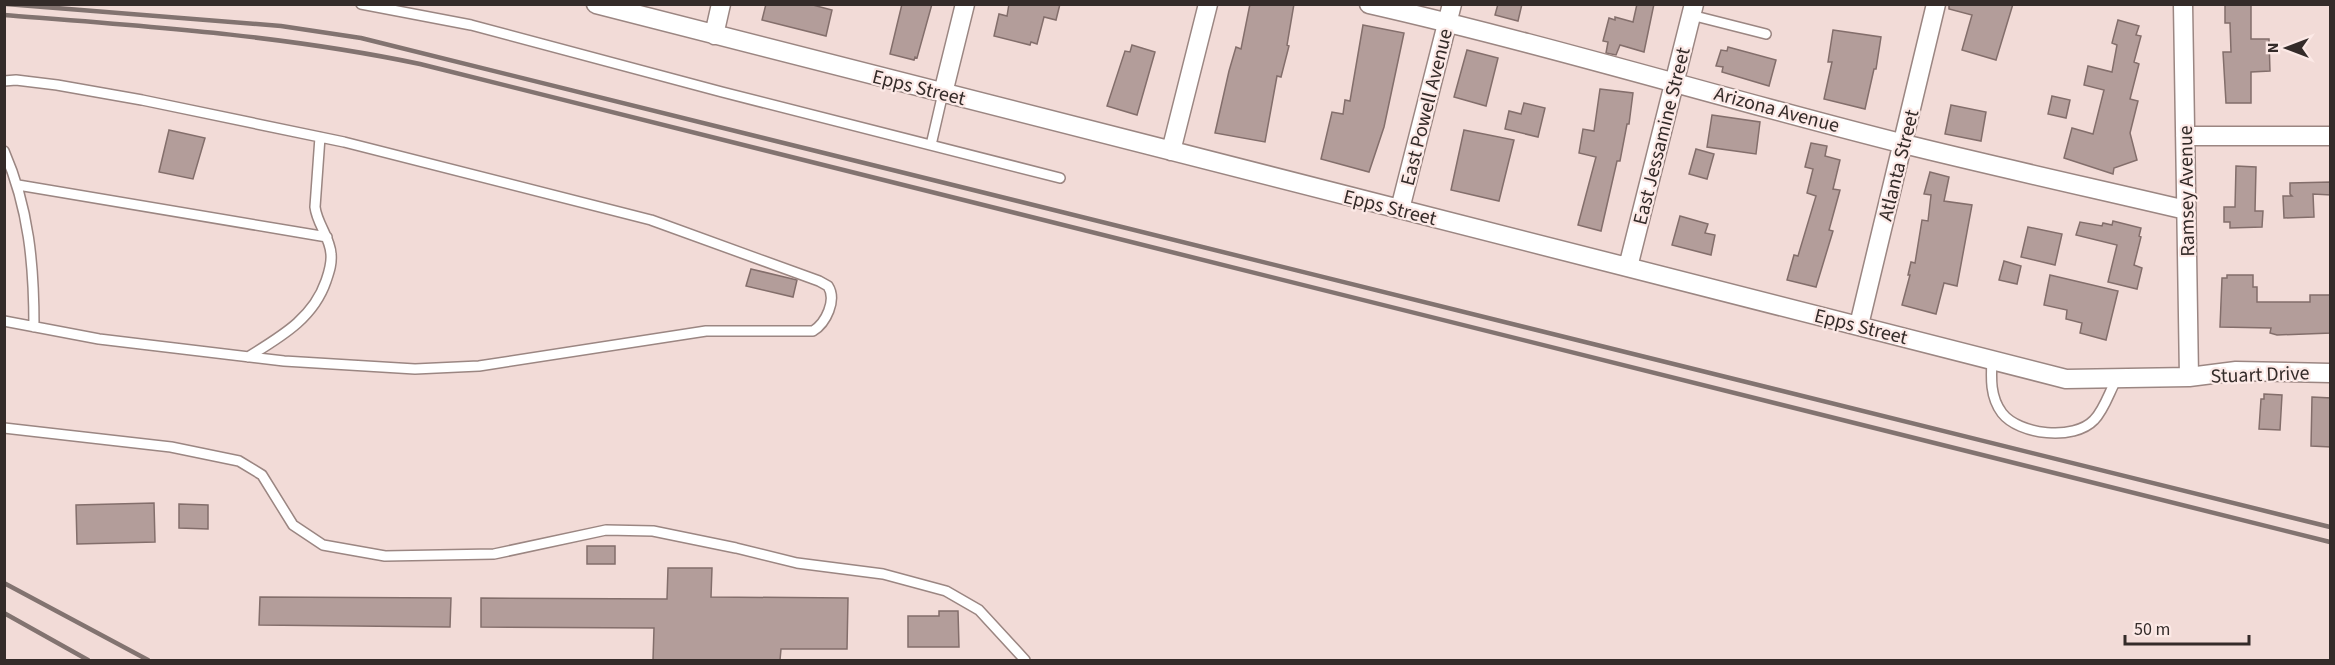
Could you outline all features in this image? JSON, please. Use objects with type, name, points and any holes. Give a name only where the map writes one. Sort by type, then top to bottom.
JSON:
[{"type":"street","name":"Epps Street","points":[[596,4],[2066,379],[2189,377]]},
{"type":"street","points":[[714,35],[721,4]]},
{"type":"street","points":[[943,93],[965,4]]},
{"type":"street","points":[[1172,151],[1208,4]]},
{"type":"street","name":"Arizona Avenue","points":[[1369,4],[1450,13],[1675,81],[1903,143],[2186,210]]},
{"type":"street","name":"Atlanta Street","points":[[1859,326],[1936,4]]},
{"type":"street","name":"Ramsey Avenue","points":[[2183,4],[2189,377]]},
{"type":"street","name":"East Jessamine Street","points":[[1628,267],[1693,10]]},
{"type":"street","name":"East Powell Avenue","points":[[1400,209],[1450,13]]},
{"type":"street","points":[[2185,135],[2331,136]]},
{"type":"street","name":"Stuart Drive","points":[[2189,377],[2236,371],[2331,373]]},
{"type":"lane","points":[[361,4],[471,25],[1060,178]]},
{"type":"lane","points":[[1693,10],[1766,34]]},
{"type":"lane","points":[[4,81],[16,80],[57,85],[142,99],[320,137],[651,220],[819,281],[831,290],[830,307],[820,327],[813,331],[801,333],[745,330],[706,331],[479,366],[415,369],[284,362],[99,339],[4,321]]},
{"type":"lane","points":[[931,145],[943,93]]},
{"type":"lane","points":[[248,357],[284,334],[309,312],[331,265],[331,252],[327,237],[316,216],[315,207],[320,137]]},
{"type":"lane","points":[[4,151],[18,185],[29,230],[34,276],[34,327]]},
{"type":"lane","points":[[18,185],[327,237]]},
{"type":"lane","points":[[1992,360],[1991,382],[1994,398],[2001,412],[2019,426],[2044,432],[2075,432],[2087,426],[2099,414],[2115,380]]},
{"type":"lane","points":[[4,428],[171,447],[239,461],[262,475],[293,525],[323,545],[385,556],[494,555],[606,530],[652,531],[797,563],[883,574],[946,591],[979,610],[1025,660]]},
{"type":"building","points":[[766,4],[809,4],[832,10],[826,36],[762,20]]},
{"type":"building","points":[[902,4],[932,4],[917,58],[915,57],[914,60],[890,54]]},
{"type":"building","points":[[1009,4],[1060,4],[1056,20],[1044,17],[1037,44],[1031,42],[1030,45],[994,36],[999,14],[1007,16]]},
{"type":"building","points":[[1250,4],[1294,4],[1287,45],[1289,46],[1281,77],[1277,76],[1265,142],[1215,133],[1236,47],[1241,49]]},
{"type":"building","points":[[1498,4],[1522,4],[1518,21],[1495,15]]},
{"type":"building","points":[[1637,4],[1654,4],[1644,52],[1620,45],[1616,55],[1606,53],[1608,42],[1603,41],[1609,18],[1615,20],[1615,17],[1633,22]]},
{"type":"building","points":[[1949,4],[2013,4],[1996,60],[1962,50],[1972,15],[1949,9]]},
{"type":"building","points":[[2225,4],[2251,4],[2251,39],[2269,39],[2270,71],[2251,72],[2251,103],[2226,103],[2223,52],[2231,52],[2230,23],[2225,23]]},
{"type":"building","points":[[2118,20],[2139,26],[2136,35],[2141,36],[2134,62],[2139,64],[2130,99],[2138,101],[2130,133],[2137,160],[2114,168],[2113,174],[2064,158],[2072,128],[2093,134],[2104,90],[2084,85],[2088,66],[2112,72],[2117,45],[2112,43]]},
{"type":"building","points":[[1363,25],[1404,33],[1384,127],[1369,172],[1321,159],[1332,112],[1343,114],[1345,100],[1350,101]]},
{"type":"building","points":[[1833,30],[1881,37],[1876,69],[1874,69],[1865,109],[1824,99],[1832,62],[1828,62]]},
{"type":"building","points":[[1132,45],[1155,52],[1137,115],[1107,106],[1125,51],[1130,52]]},
{"type":"building","points":[[1728,47],[1776,60],[1769,86],[1722,72],[1723,67],[1716,66],[1721,50],[1727,51]]},
{"type":"building","points":[[1467,50],[1498,58],[1486,106],[1454,97]]},
{"type":"building","points":[[1600,89],[1633,93],[1629,124],[1627,124],[1620,161],[1617,161],[1601,231],[1578,225],[1596,157],[1579,153],[1583,129],[1594,131]]},
{"type":"building","points":[[2052,96],[2070,100],[2066,118],[2048,114]]},
{"type":"building","points":[[1524,103],[1545,108],[1538,137],[1505,129],[1509,111],[1521,114]]},
{"type":"building","points":[[1951,105],[1986,112],[1981,141],[1945,134]]},
{"type":"building","points":[[1712,115],[1760,122],[1756,154],[1707,147]]},
{"type":"building","points":[[169,130],[205,138],[193,179],[159,172]]},
{"type":"building","points":[[1464,130],[1514,140],[1499,201],[1451,190]]},
{"type":"building","points":[[1811,143],[1827,146],[1825,156],[1840,160],[1833,189],[1840,190],[1829,230],[1833,231],[1816,287],[1787,280],[1794,255],[1798,256],[1816,196],[1807,193],[1813,169],[1805,167]]},
{"type":"building","points":[[1696,149],[1714,154],[1707,179],[1689,174]]},
{"type":"building","points":[[2236,166],[2256,167],[2255,211],[2263,211],[2262,227],[2230,228],[2230,222],[2224,222],[2224,207],[2235,207]]},
{"type":"building","points":[[1930,172],[1949,177],[1944,201],[1972,205],[1957,286],[1944,283],[1936,314],[1902,305],[1911,262],[1915,263],[1922,220],[1928,221],[1931,195],[1924,194]]},
{"type":"building","points":[[2331,182],[2331,195],[2313,194],[2314,217],[2284,218],[2283,196],[2292,196],[2290,183]]},
{"type":"building","points":[[1680,216],[1708,224],[1705,233],[1715,235],[1711,255],[1672,245]]},
{"type":"building","points":[[2113,221],[2141,228],[2134,265],[2142,268],[2137,289],[2108,282],[2117,245],[2076,235],[2080,222],[2102,226],[2103,223],[2112,225]]},
{"type":"building","points":[[2028,227],[2062,234],[2055,265],[2021,257]]},
{"type":"building","points":[[2004,261],[2021,266],[2017,284],[1999,280]]},
{"type":"building","points":[[751,269],[797,280],[793,297],[746,286]]},
{"type":"building","points":[[2050,275],[2118,291],[2106,340],[2080,333],[2082,323],[2066,319],[2067,310],[2044,305]]},
{"type":"building","points":[[2227,275],[2253,275],[2253,287],[2257,287],[2257,302],[2310,302],[2310,295],[2330,295],[2331,333],[2277,335],[2270,333],[2271,328],[2220,327],[2222,278],[2227,278]]},
{"type":"building","points":[[2264,394],[2282,395],[2280,430],[2259,429],[2261,399],[2264,399]]},
{"type":"building","points":[[2312,397],[2331,398],[2331,447],[2311,446]]},
{"type":"building","points":[[154,503],[155,542],[77,544],[76,505]]},
{"type":"building","points":[[179,504],[208,505],[208,529],[179,528]]},
{"type":"building","points":[[587,546],[615,546],[615,564],[587,564]]},
{"type":"building","points":[[668,568],[712,568],[711,597],[848,598],[847,649],[781,649],[780,660],[653,660],[654,628],[481,627],[481,598],[667,599]]},
{"type":"building","points":[[260,597],[451,598],[450,627],[259,625]]},
{"type":"building","points":[[939,611],[958,611],[959,647],[908,647],[908,616],[939,616]]},
{"type":"railway","points":[[6,4],[281,26],[361,38],[2330,527]]},
{"type":"railway","points":[[4,15],[265,39],[420,64],[2330,542]]},
{"type":"railway","points":[[4,583],[148,660]]},
{"type":"railway","points":[[4,613],[88,660]]}]
